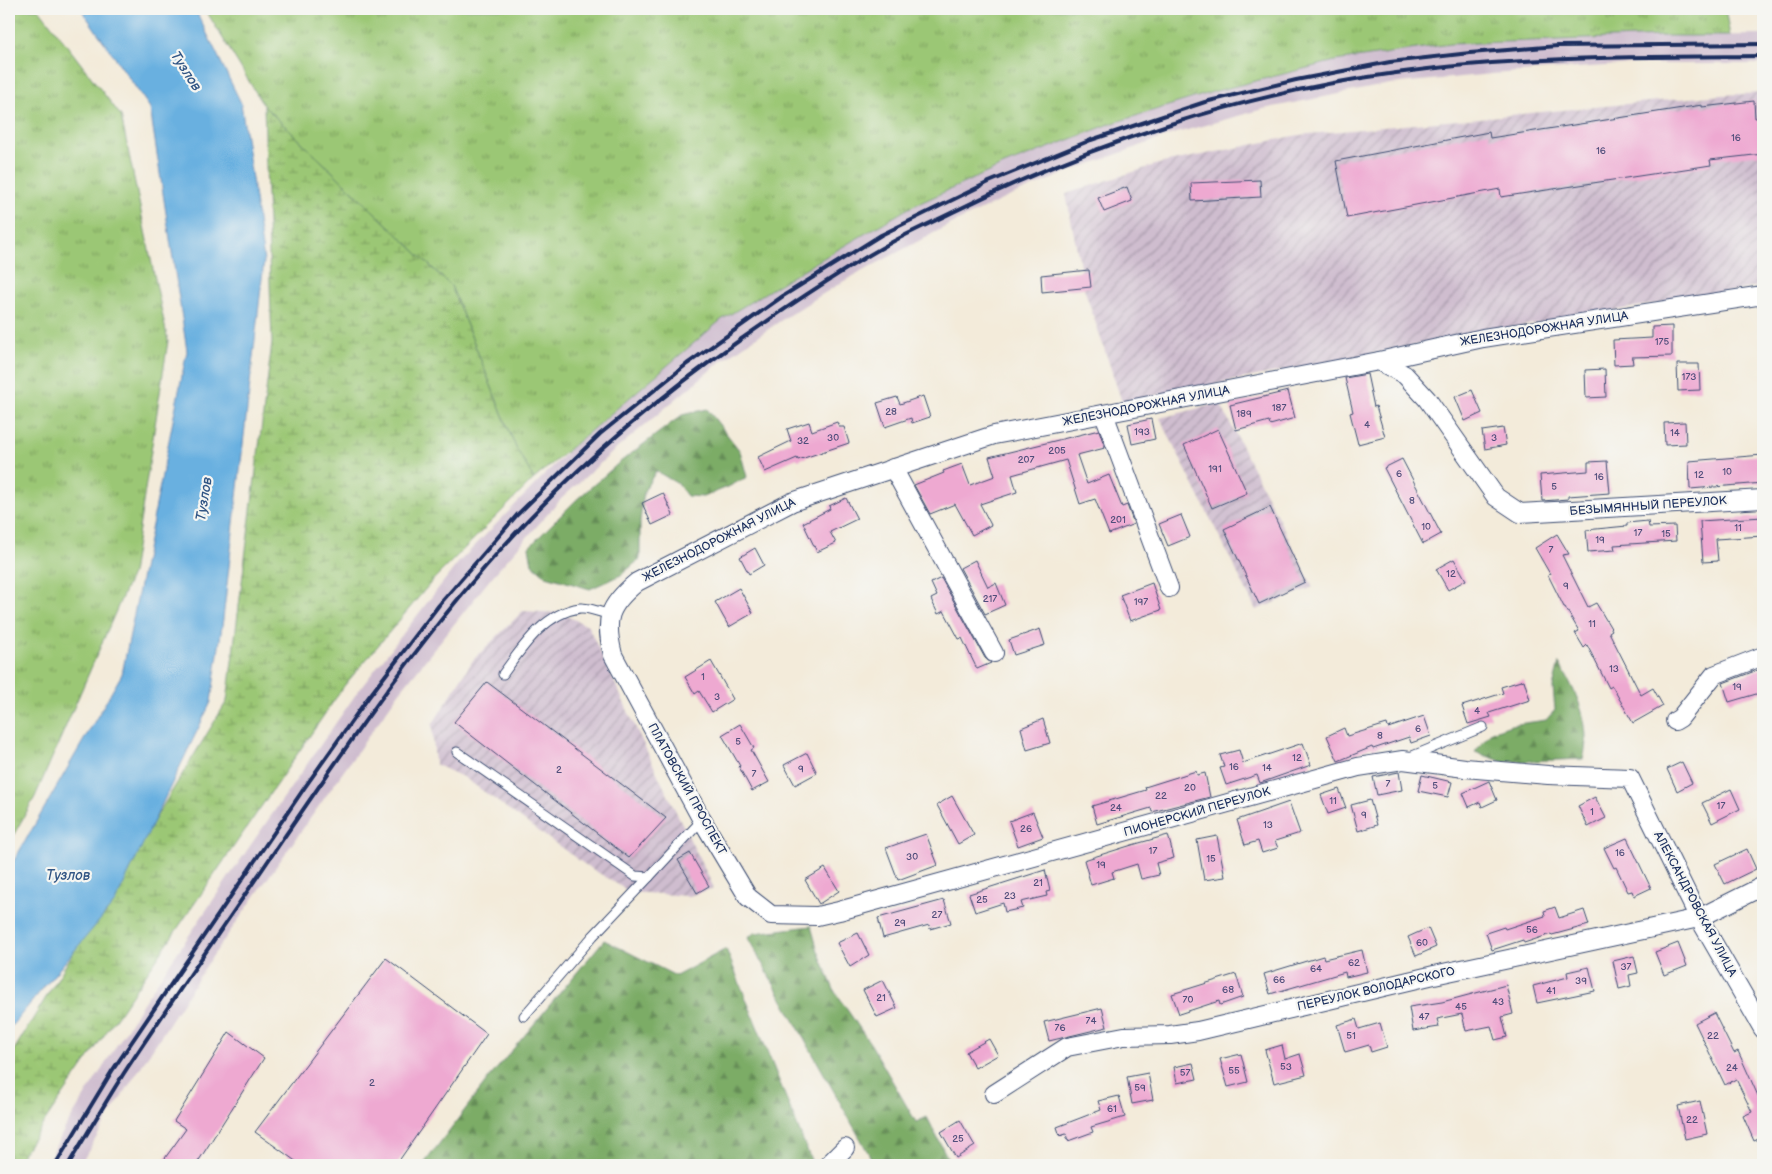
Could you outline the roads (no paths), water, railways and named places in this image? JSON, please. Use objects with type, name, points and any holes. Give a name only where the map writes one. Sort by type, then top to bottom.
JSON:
[{"type":"street","name":"ЖЕЛЕЗНОДОРОЖНАЯ УЛИЦА","points":[[610,614],[620,597],[637,582],[792,502],[994,435],[1379,361],[1483,338],[1763,295]]},
{"type":"street","name":"БЕЗЫМЯННЫЙ ПЕРЕУЛОК","points":[[1379,361],[1405,375],[1427,398],[1496,497],[1520,513],[1763,499]]},
{"type":"street","points":[[1104,414],[1169,588]]},
{"type":"street","points":[[893,468],[994,653]]},
{"type":"street","name":"ПЛАТОВСКИЙ ПРОСПЕКТ","points":[[610,614],[608,635],[613,655],[702,820],[748,897],[771,915]]},
{"type":"street","points":[[1675,721],[1680,718],[1714,675],[1763,656]]},
{"type":"street","name":"ПИОНЕРСКИЙ ПЕРЕУЛОК","points":[[771,915],[817,916],[839,911],[1358,767],[1403,760],[1465,768],[1630,778]]},
{"type":"street","name":"АЛЕКСАНДРОВСКАЯ УЛИЦА","points":[[1630,778],[1699,918],[1763,1029]]},
{"type":"street","name":"ПЕРЕУЛОК ВОЛОДАРСКОГО","points":[[994,1094],[1067,1047],[1124,1036],[1170,1035],[1198,1031],[1434,975],[1699,918],[1763,886]]},
{"type":"street","points":[[828,1165],[845,1148]]},
{"type":"lane","points":[[502,674],[529,639],[556,616],[581,608],[610,614]]},
{"type":"lane","points":[[1403,760],[1483,727]]},
{"type":"lane","points":[[457,752],[635,876],[649,877]]},
{"type":"lane","points":[[524,1016],[593,936],[702,820]]},
{"type":"water","name":"Тузлов","points":[[81,9],[195,9],[241,103],[264,261],[223,619],[211,702],[115,902],[9,1029],[9,869],[122,674],[187,351],[150,108]]},
{"type":"railway","points":[[55,1165],[112,1071],[305,787],[368,698],[439,605],[517,515],[600,434],[687,364],[783,296],[881,235],[989,182],[1091,140],[1205,102],[1296,80],[1390,62],[1470,53],[1558,46],[1763,44]]},
{"type":"railway","points":[[68,1165],[142,1046],[360,728],[423,643],[490,561],[576,472],[628,426],[711,361],[811,291],[902,237],[1005,187],[1113,143],[1225,108],[1339,82],[1442,67],[1533,60],[1763,56]]}]
